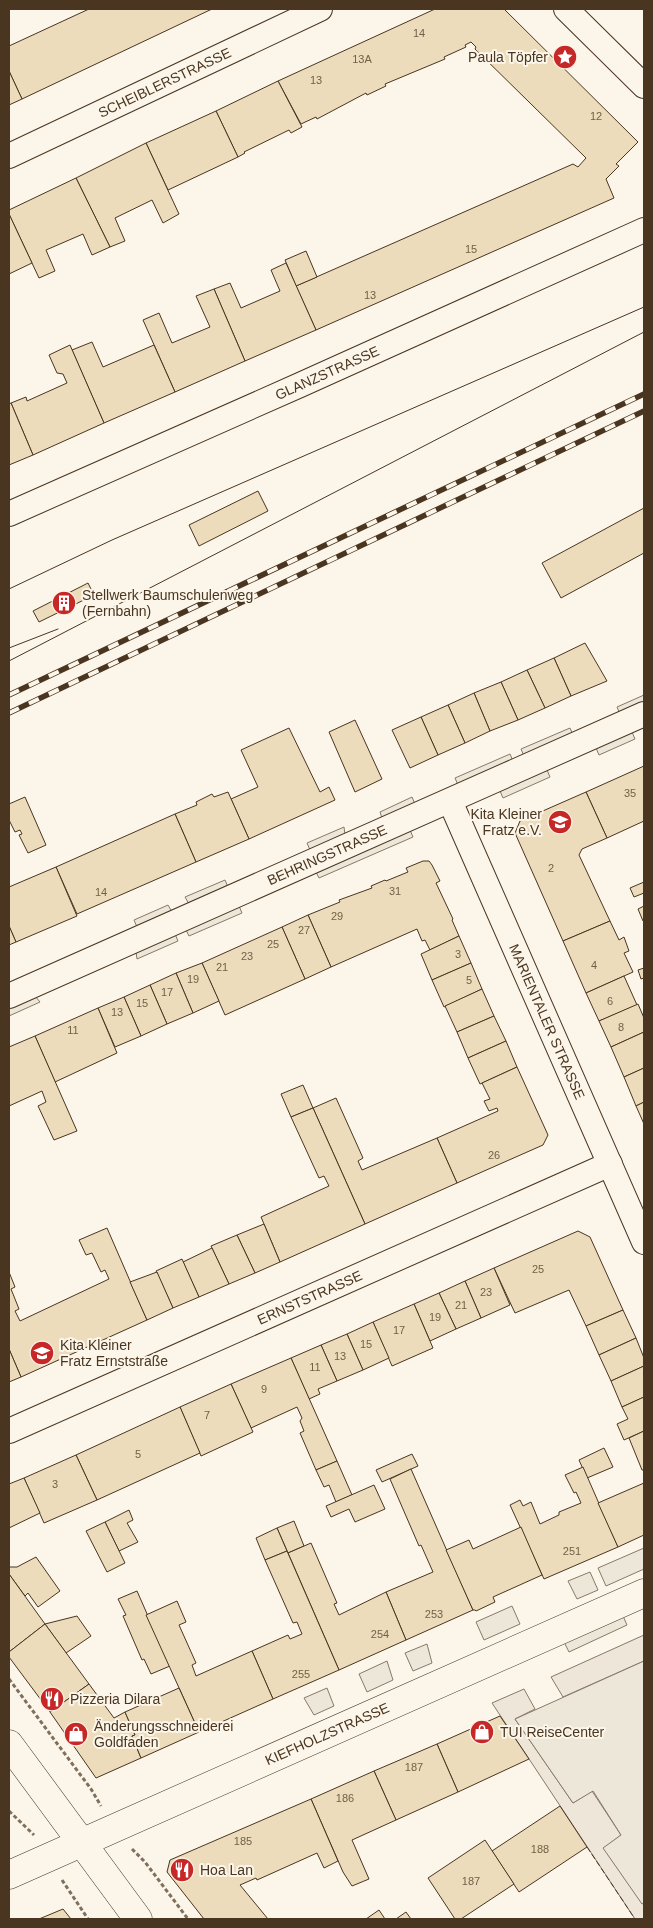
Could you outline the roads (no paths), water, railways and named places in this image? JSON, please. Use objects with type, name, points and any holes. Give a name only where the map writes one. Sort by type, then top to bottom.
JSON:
[{"type":"street","name":"SCHEIBLERSTRASSE","points":[[9,156],[320,9]]},
{"type":"street","points":[[566,9],[644,86]]},
{"type":"street","name":"GLANZSTRASSE","points":[[9,514],[644,230]]},
{"type":"street","name":"BEHRINGSTRASSE","points":[[9,996],[644,714]]},
{"type":"street","name":"MARIENTALER STRASSE","points":[[450,801],[644,1242]]},
{"type":"street","name":"ERNSTSTRASSE","points":[[9,1431],[610,1164]]},
{"type":"street","name":"KIEFHOLZSTRASSE","points":[[9,1875],[644,1594]]},
{"type":"street","points":[[9,1744],[138,1919]]},
{"type":"tram line","points":[[9,589],[112,540],[644,307]]},
{"type":"tram line","points":[[9,661],[644,332]]},
{"type":"tram line","points":[[9,648],[58,629]]},
{"type":"railway","points":[[9,695],[644,394]]},
{"type":"railway","points":[[9,713],[644,411]]},
{"type":"place","name":"Paula Töpfer","points":[[565,57]]},
{"type":"place","name":"Stellwerk Baumschulenweg (Fernbahn)","points":[[64,603]]},
{"type":"place","name":"Kita Kleiner Fratz e.V.","points":[[560,822]]},
{"type":"place","name":"Kita Kleiner Fratz Ernststraße","points":[[42,1353]]},
{"type":"place","name":"Pizzeria Dilara","points":[[52,1699]]},
{"type":"place","name":"TUI ReiseCenter","points":[[482,1732]]},
{"type":"place","name":"Änderungsschneiderei Goldfaden","points":[[76,1734]]},
{"type":"place","name":"Hoa Lan","points":[[182,1870]]}]
